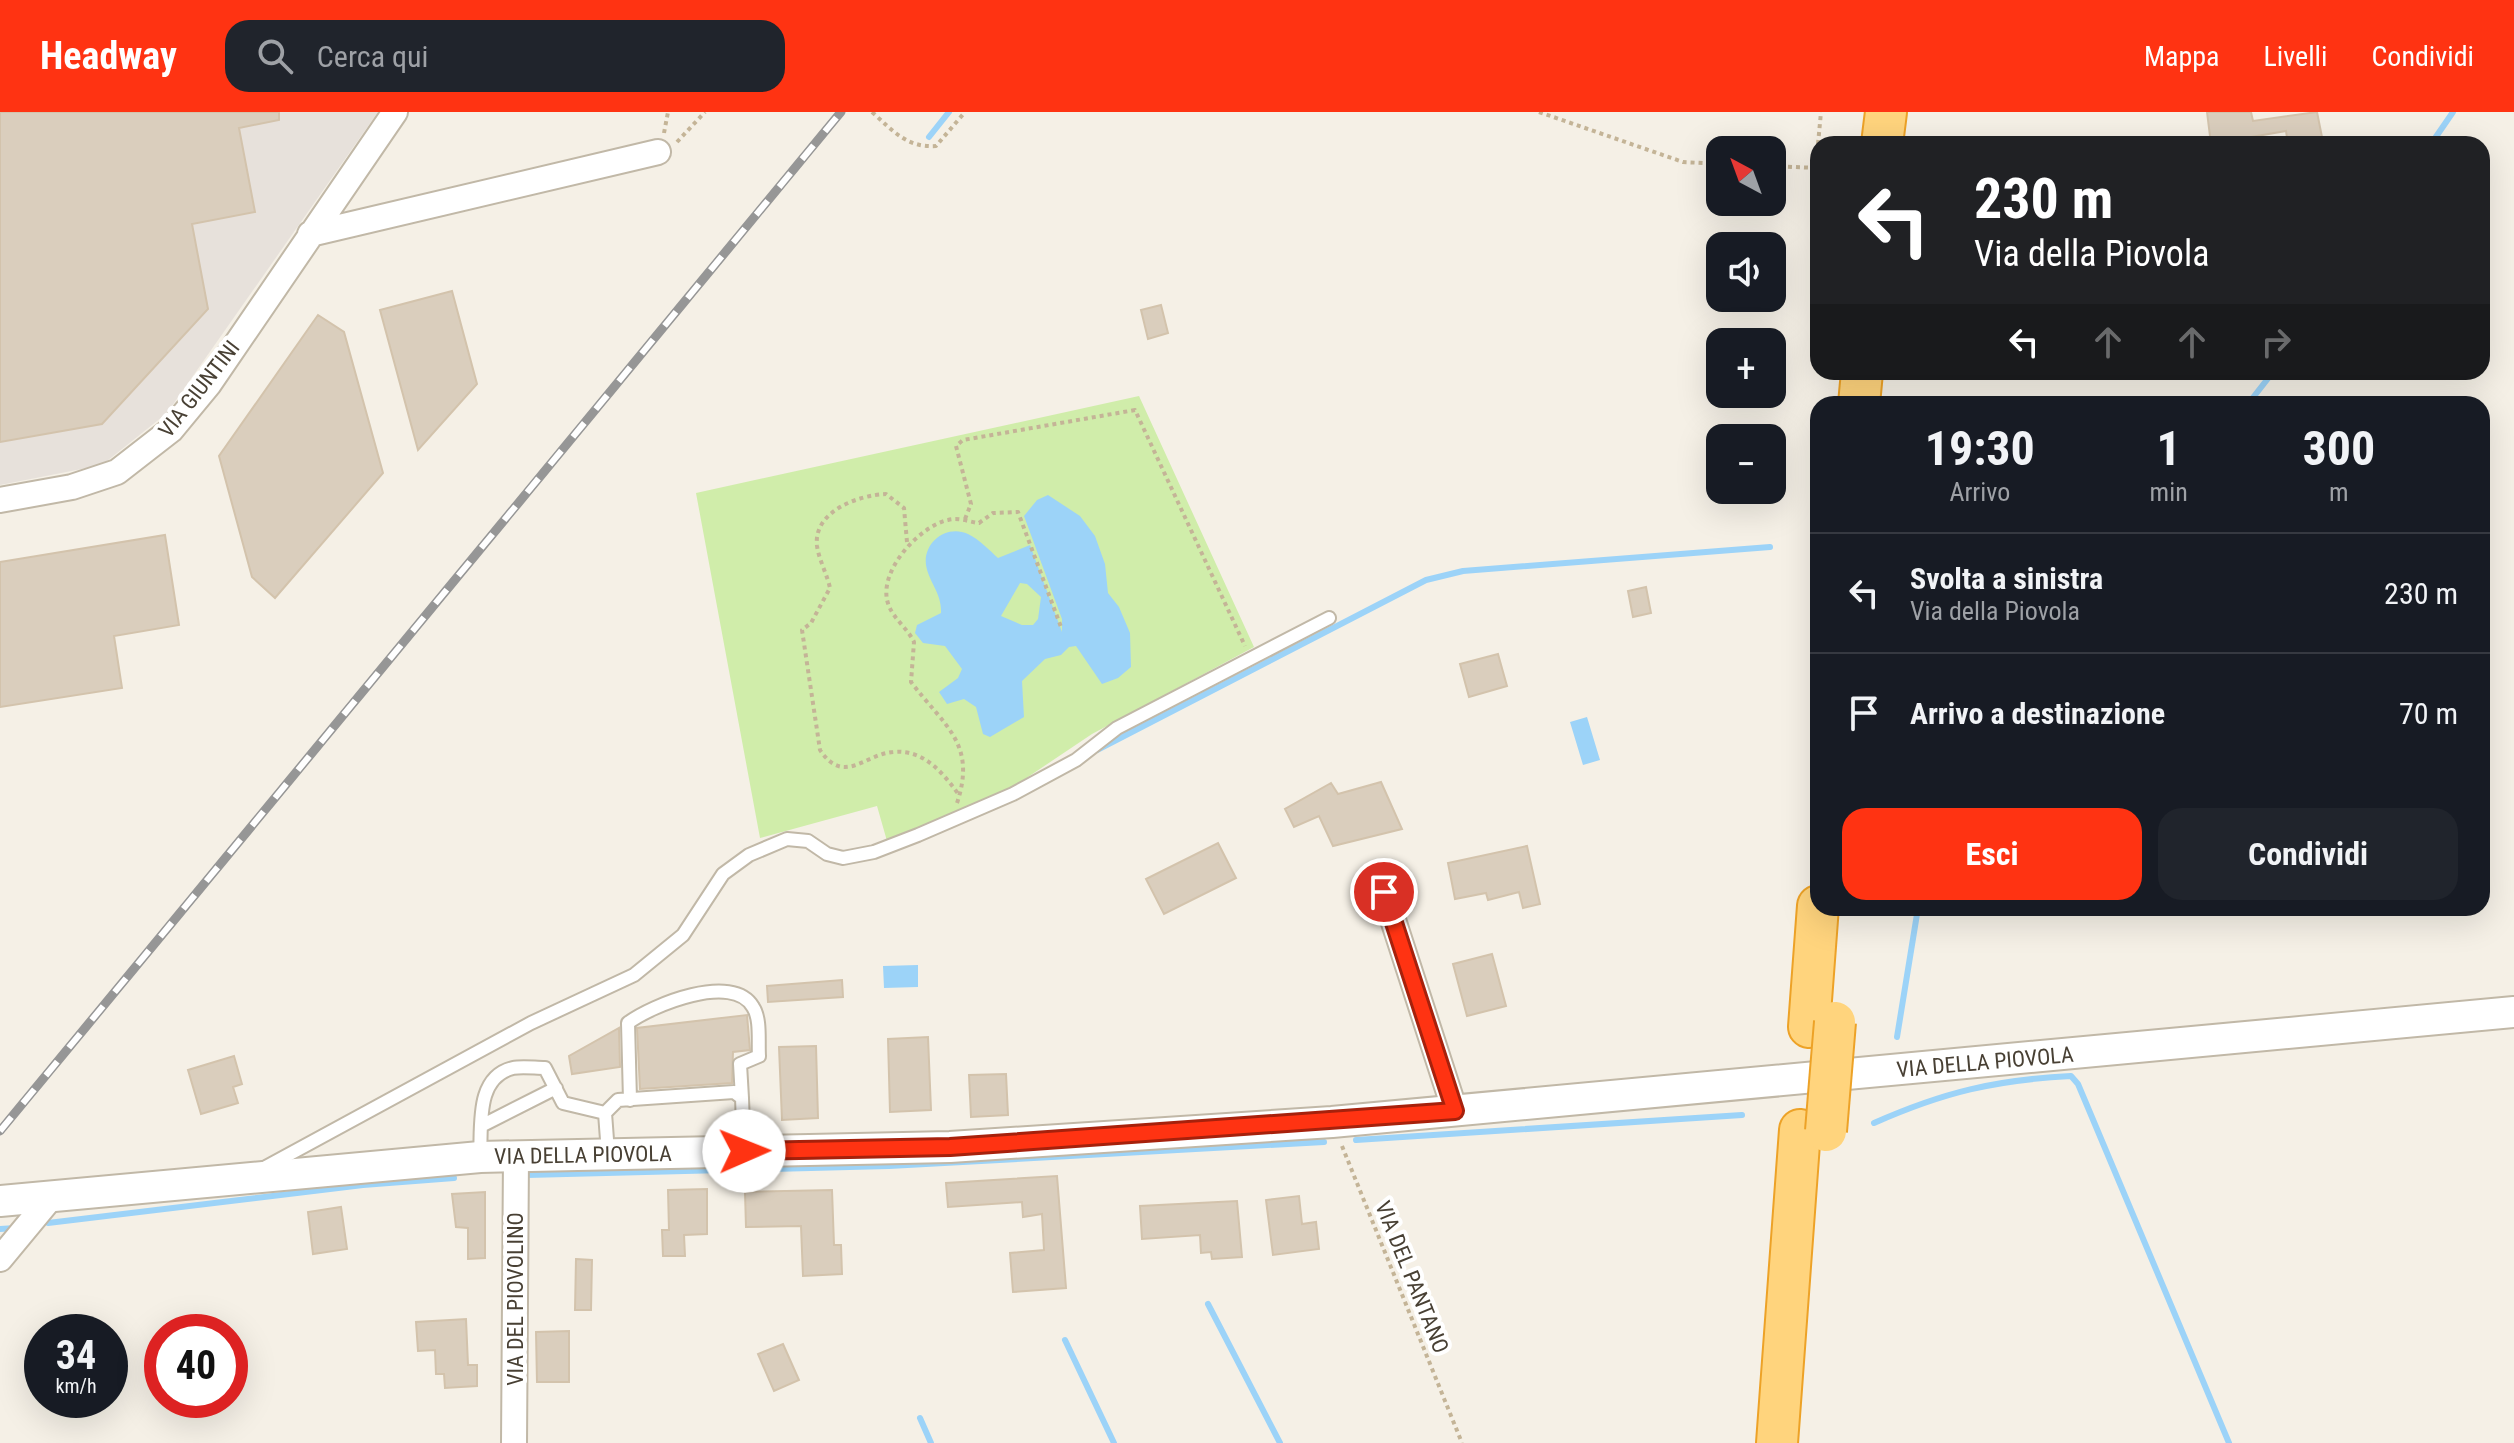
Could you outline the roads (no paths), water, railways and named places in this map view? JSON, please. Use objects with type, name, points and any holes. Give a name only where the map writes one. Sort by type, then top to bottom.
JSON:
[{"type":"highway","points":[[1883,136],[1886,112]]},
{"type":"highway","points":[[1910,136],[1913,112]]},
{"type":"highway","points":[[1818,916],[1822,1024]]},
{"type":"highway","points":[[1777,1443],[1822,1024],[1842,916]]},
{"type":"highway","points":[[1802,1443],[1813,1130]]},
{"type":"street","name":"VIA GIUNTINI","points":[[0,500],[99,479],[117,472],[153,447],[209,384],[395,112]]},
{"type":"street","points":[[310,234],[658,152]]},
{"type":"street","points":[[1384,892],[1455,1111]]},
{"type":"street","name":"VIA DELLA PIOVOLA","points":[[0,1201],[480,1157],[950,1147],[1332,1122],[2514,1012]]},
{"type":"street","name":"VIA DEL PIOVOLINO","points":[[514,1443],[516,1156]]},
{"type":"street","points":[[0,1259],[53,1195]]},
{"type":"lane","points":[[240,1181],[531,1023],[634,975],[683,935],[723,874],[749,855],[787,839],[808,841],[827,854],[843,858],[874,852],[947,823],[1038,781],[1076,760],[1117,728],[1329,618]]},
{"type":"lane","points":[[630,1100],[628,1023],[677,997],[712,993],[740,995],[752,1004],[757,1016],[759,1056],[740,1064],[744,1151]]},
{"type":"lane","points":[[480,1157],[485,1090],[495,1077],[512,1068],[545,1068],[563,1103],[605,1113]]},
{"type":"lane","points":[[483,1125],[556,1088]]},
{"type":"lane","points":[[608,1154],[605,1113],[618,1100],[734,1092],[742,1098]]},
{"type":"water","points":[[1048,495],[1080,516],[1095,536],[1105,564],[1108,593],[1119,607],[1130,633],[1131,667],[1118,678],[1102,684],[1076,646],[1069,647],[1061,655],[1045,659],[1022,681],[1024,717],[990,737],[983,734],[976,707],[964,699],[947,704],[939,692],[958,678],[962,669],[945,646],[923,643],[915,633],[917,625],[941,613],[926,557],[932,542],[952,531],[972,536],[998,558],[1030,545],[1062,632],[1062,619],[1024,516],[1037,500]],"holes":[[[1020,583],[1027,584],[1041,597],[1038,619],[1033,625],[1022,625],[1001,616]]]},
{"type":"water","points":[[1587,717],[1600,760],[1583,765],[1570,722]]},
{"type":"water","points":[[918,965],[918,987],[884,988],[883,966]]},
{"type":"waterway","points":[[929,137],[949,112]]},
{"type":"waterway","points":[[2436,136],[2453,112]]},
{"type":"waterway","points":[[2254,396],[2267,380]]},
{"type":"waterway","points":[[1097,750],[1426,580],[1463,571],[1770,547]]},
{"type":"waterway","points":[[1897,1037],[1917,916]]},
{"type":"waterway","points":[[1874,1123],[1970,1089],[2071,1076],[2078,1084],[2229,1443]]},
{"type":"waterway","points":[[1356,1140],[1742,1115]]},
{"type":"waterway","points":[[527,1175],[889,1166],[1324,1142]]},
{"type":"waterway","points":[[48,1223],[363,1185],[454,1178]]},
{"type":"waterway","points":[[0,1229],[16,1228]]},
{"type":"waterway","points":[[1208,1304],[1280,1443]]},
{"type":"waterway","points":[[1065,1340],[1114,1443]]},
{"type":"waterway","points":[[920,1418],[931,1443]]},
{"type":"railway","points":[[0,1131],[841,112]]}]
